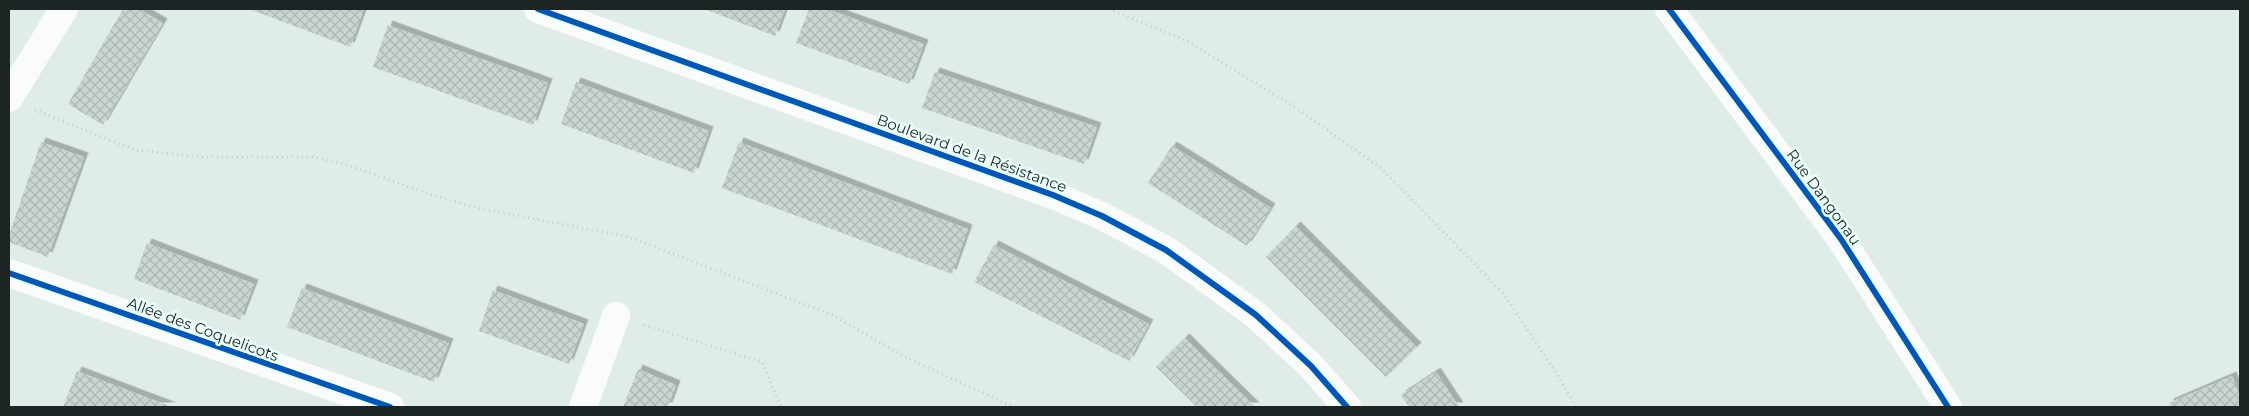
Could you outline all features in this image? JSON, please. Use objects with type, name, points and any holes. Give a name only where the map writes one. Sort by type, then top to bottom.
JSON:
[{"type":"street","points":[[18,102],[64,9]]},
{"type":"street","name":"Boulevard de la Résistance","points":[[538,9],[1053,195],[1102,216],[1166,250],[1256,315],[1311,366],[1347,407]]},
{"type":"street","name":"Rue Dangonau","points":[[1669,9],[1841,239],[1948,407]]},
{"type":"street","name":"Allée des Coquelicots","points":[[9,273],[390,407]]},
{"type":"street","points":[[583,407],[616,316]]},
{"type":"path","points":[[1109,9],[1187,40],[1293,106],[1381,168],[1503,293],[1576,407]]},
{"type":"path","points":[[18,102],[134,150],[202,157],[314,158],[347,165],[435,196],[483,209],[629,237],[832,315],[909,359],[1014,407]]},
{"type":"path","points":[[616,316],[762,362],[781,407]]},
{"type":"building","points":[[123,9],[139,9],[163,23],[103,125],[68,104]]},
{"type":"building","points":[[249,9],[364,9],[350,47]]},
{"type":"building","points":[[704,9],[785,9],[775,36]]},
{"type":"building","points":[[809,9],[827,9],[924,44],[909,84],[796,43]]},
{"type":"building","points":[[388,25],[548,83],[533,125],[373,67]]},
{"type":"building","points":[[935,72],[1097,127],[1084,164],[922,108]]},
{"type":"building","points":[[576,82],[709,131],[694,173],[561,124]]},
{"type":"building","points":[[41,142],[84,157],[48,257],[9,242],[9,235]]},
{"type":"building","points":[[739,142],[968,229],[952,274],[722,188]]},
{"type":"building","points":[[1172,146],[1271,208],[1247,246],[1148,183]]},
{"type":"building","points":[[1296,226],[1417,347],[1386,377],[1266,257]]},
{"type":"building","points":[[147,243],[254,284],[240,320],[134,279]]},
{"type":"building","points":[[994,245],[1149,324],[1129,361],[974,282]]},
{"type":"building","points":[[302,288],[449,343],[434,382],[287,327]]},
{"type":"building","points":[[493,290],[584,324],[569,364],[479,331]]},
{"type":"building","points":[[1185,338],[1255,407],[1197,407],[1156,367]]},
{"type":"building","points":[[638,369],[676,385],[668,407],[623,407]]},
{"type":"building","points":[[77,371],[172,407],[63,407]]},
{"type":"building","points":[[1436,372],[1459,407],[1409,407],[1401,395]]},
{"type":"building","points":[[2232,376],[2240,397],[2240,407],[2170,407],[2169,403]]},
{"type":"cycle path","points":[[538,9],[1053,195],[1102,216],[1166,250],[1256,315],[1311,366],[1347,407]]},
{"type":"cycle path","points":[[1669,9],[1841,239],[1948,407]]},
{"type":"cycle path","points":[[9,273],[390,407]]}]
